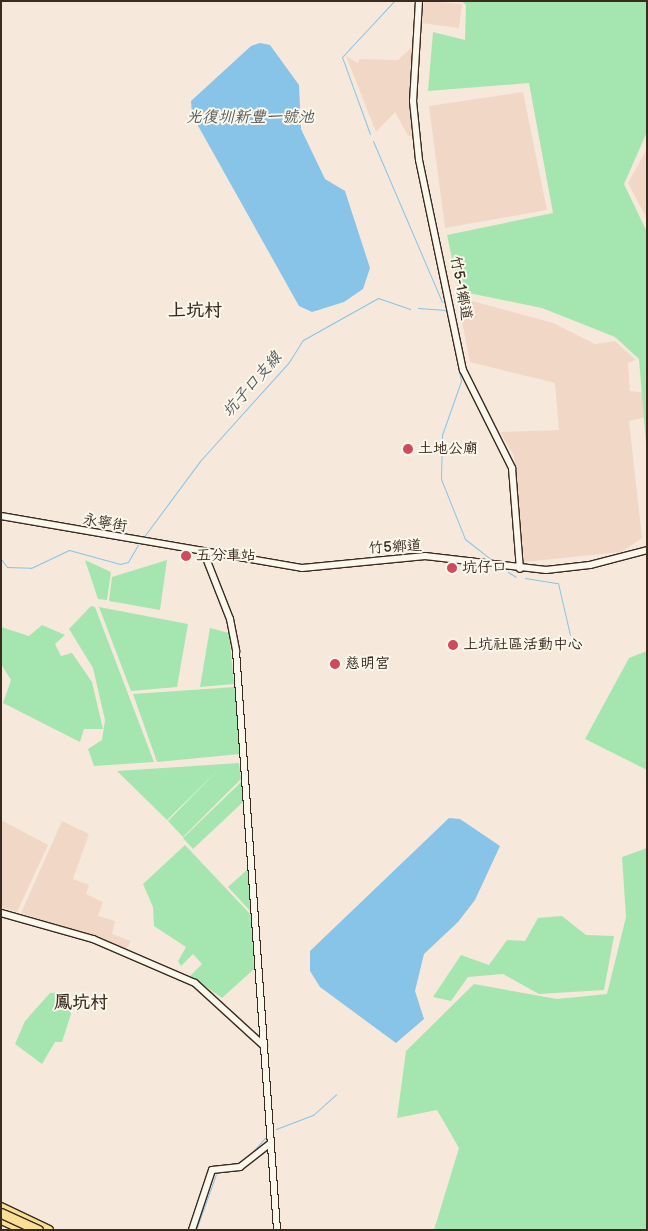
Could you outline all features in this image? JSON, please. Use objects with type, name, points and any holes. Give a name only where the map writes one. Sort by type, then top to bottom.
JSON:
[{"type":"highway","points":[[1,1213],[36,1228]]},
{"type":"highway","points":[[1,1219],[24,1230]]},
{"type":"highway","points":[[1,1225],[12,1230]]},
{"type":"main road","points":[[1,1207],[36,1228],[49,1230]]},
{"type":"street","name":"竹5-1鄉道","points":[[419,1],[414,101],[420,160],[463,370],[512,468],[520,570]]},
{"type":"street","name":"永寧街","points":[[1,516],[204,553]]},
{"type":"street","name":"竹5鄉道","points":[[204,553],[302,568],[424,556],[520,570],[590,565],[647,550]]},
{"type":"street","points":[[204,553],[230,619],[236,651],[277,1230]]},
{"type":"street","points":[[1,913],[93,939],[196,983],[264,1046]]},
{"type":"street","points":[[192,1230],[212,1170],[240,1167],[270,1143]]},
{"type":"shaded area","points":[[424,1],[462,4],[459,28],[421,23]]},
{"type":"shaded area","points":[[414,45],[412,136],[408,136],[395,112],[376,132],[346,56],[358,63],[359,59],[398,60]]},
{"type":"shaded area","points":[[523,92],[547,210],[445,228],[429,106]]},
{"type":"shaded area","points":[[647,149],[647,219],[628,183]]},
{"type":"shaded area","points":[[457,297],[553,323],[595,344],[615,341],[636,360],[628,363],[630,391],[647,393],[647,417],[629,421],[642,538],[621,552],[524,562],[514,456],[500,432],[559,430],[555,383],[470,362]]},
{"type":"shaded area","points":[[1,820],[48,845],[17,912],[1,907]]},
{"type":"shaded area","points":[[62,821],[89,834],[73,879],[89,885],[86,894],[103,902],[98,916],[115,921],[112,934],[131,941],[126,949],[21,913]]},
{"type":"green space","points":[[461,1],[647,1],[647,132],[624,184],[647,232],[647,456],[639,359],[615,337],[542,308],[459,291],[447,235],[553,213],[529,83],[428,91],[433,32],[465,40],[466,5]]},
{"type":"green space","points":[[85,560],[111,572],[107,600],[98,599]]},
{"type":"green space","points":[[167,560],[160,610],[109,601],[112,577]]},
{"type":"green space","points":[[91,606],[95,607],[154,762],[94,766],[88,749],[102,740],[105,720],[93,668],[69,629]]},
{"type":"green space","points":[[99,607],[188,624],[177,687],[131,691]]},
{"type":"green space","points":[[42,625],[65,635],[55,644],[61,656],[72,653],[92,682],[103,729],[84,729],[80,742],[3,703],[11,680],[1,664],[1,627],[29,636]]},
{"type":"green space","points":[[210,628],[229,633],[234,684],[200,687]]},
{"type":"green space","points":[[647,651],[647,770],[585,739],[629,658]]},
{"type":"green space","points":[[235,687],[240,754],[157,762],[133,694]]},
{"type":"green space","points":[[239,763],[241,779],[183,837],[168,821],[218,770],[167,820],[117,771]]},
{"type":"green space","points":[[242,781],[243,802],[193,849],[183,838]]},
{"type":"green space","points":[[185,845],[251,915],[254,969],[222,998],[190,976],[202,964],[193,954],[181,966],[178,961],[186,947],[154,926],[153,907],[143,884]]},
{"type":"green space","points":[[647,848],[647,1230],[434,1230],[459,1148],[437,1110],[397,1118],[406,1051],[474,984],[557,999],[607,994],[626,917],[622,857]]},
{"type":"green space","points":[[248,869],[252,913],[228,887]]},
{"type":"green space","points":[[562,916],[586,935],[614,936],[604,990],[539,994],[503,974],[468,977],[451,1001],[433,997],[461,955],[489,965],[507,940],[525,941],[538,918]]},
{"type":"green space","points":[[62,992],[71,1014],[62,1042],[55,1042],[42,1064],[15,1044],[25,1021],[50,993]]},
{"type":"water","name":"光復圳新豐一號池","points":[[260,43],[270,45],[299,85],[301,129],[325,179],[345,191],[370,268],[363,289],[344,302],[312,312],[299,306],[192,115],[191,101],[251,46]]},
{"type":"water","points":[[449,818],[460,819],[500,846],[475,900],[458,922],[424,954],[415,991],[424,1019],[396,1043],[320,987],[310,971],[310,951]]},
{"type":"waterway","points":[[370,134],[342,57],[394,1]]},
{"type":"waterway","points":[[373,141],[442,302]]},
{"type":"waterway","name":"坑子口支線","points":[[143,538],[200,461],[289,362],[303,340],[378,298],[410,309]]},
{"type":"waterway","name":"坑子口支線","points":[[418,308],[446,310]]},
{"type":"waterway","points":[[447,310],[461,381],[442,435],[441,479],[465,539],[494,562]]},
{"type":"waterway","name":"坑子口支線","points":[[1,559],[7,567],[31,568],[69,550],[120,564],[128,562],[138,545]]},
{"type":"waterway","points":[[508,572],[516,577]]},
{"type":"waterway","points":[[525,578],[558,583],[570,635]]},
{"type":"waterway","points":[[276,1129],[313,1115],[336,1094]]},
{"type":"waterway","points":[[247,1158],[265,1138]]},
{"type":"waterway","points":[[236,1164],[244,1160]]},
{"type":"waterway","points":[[219,1166],[227,1165]]},
{"type":"waterway","points":[[196,1230],[216,1174]]},
{"type":"place","name":"土地公廟","points":[[408,449]]},
{"type":"place","name":"五分車站","points":[[186,556]]},
{"type":"place","name":"坑仔口","points":[[452,568]]},
{"type":"place","name":"上坑社區活動中心","points":[[453,645]]},
{"type":"place","name":"慈明宮","points":[[335,664]]},
{"type":"district","name":"上坑村","points":[[195,311]]},
{"type":"district","name":"鳳坑村","points":[[81,1003]]}]
